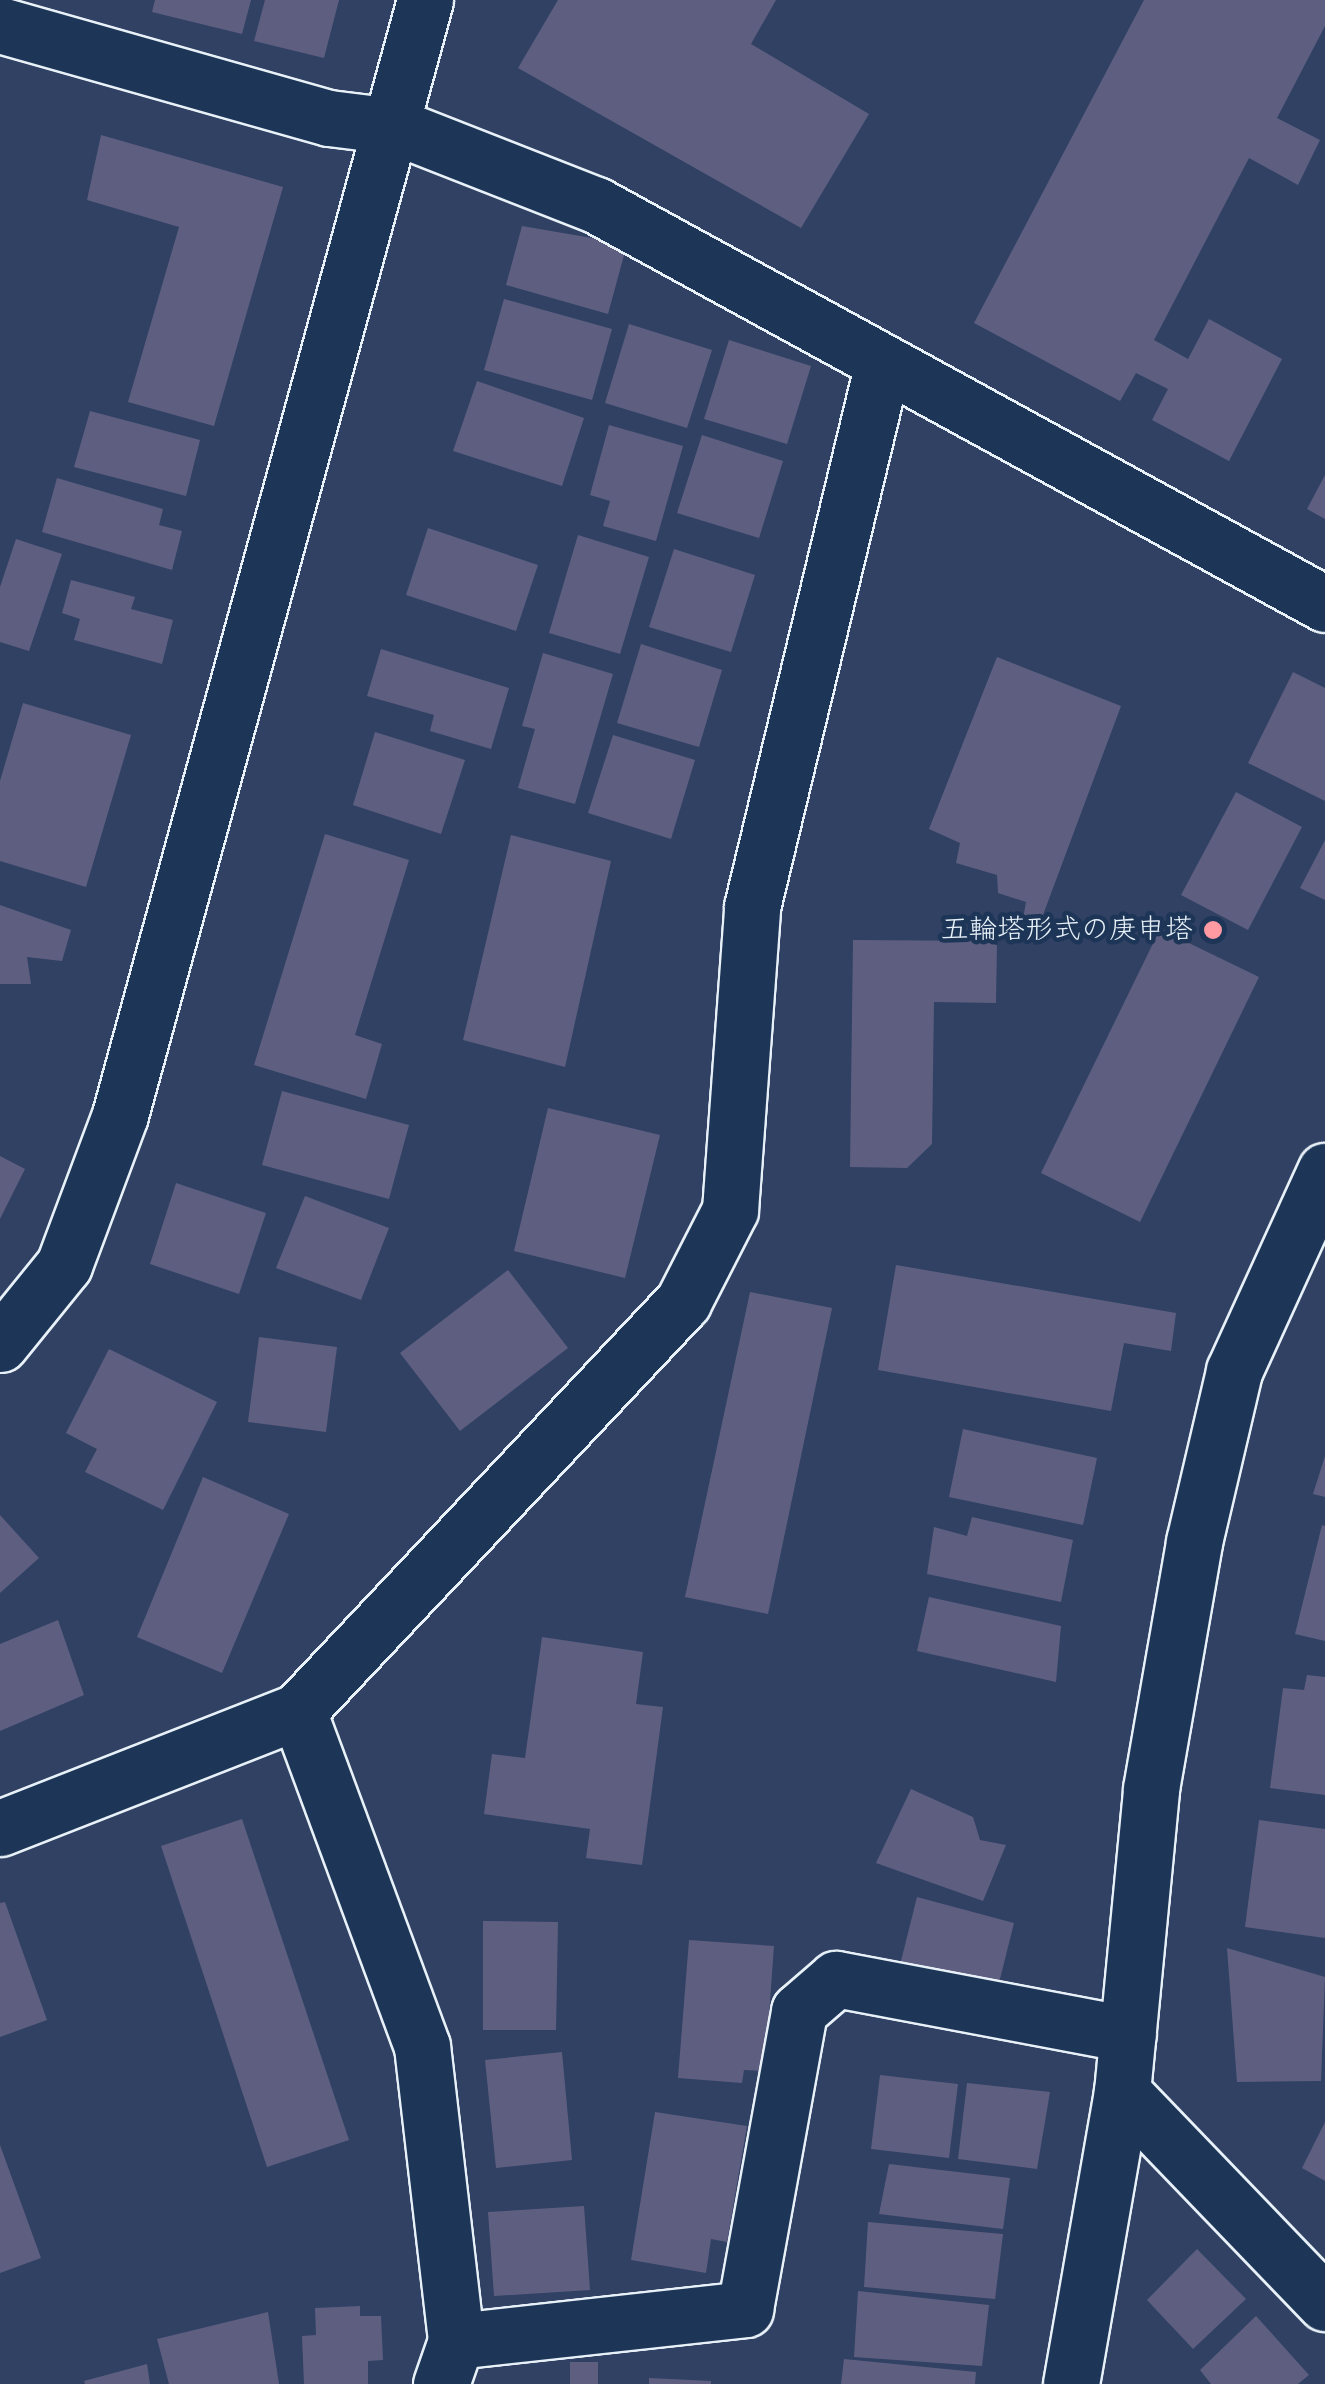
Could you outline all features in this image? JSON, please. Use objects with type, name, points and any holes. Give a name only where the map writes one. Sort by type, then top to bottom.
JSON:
[{"type":"street","points":[[0,1344],[64,1264],[120,1116],[394,126],[424,0]]},
{"type":"street","points":[[0,25],[329,118],[394,126],[596,205],[1325,604]]},
{"type":"street","points":[[0,1828],[298,1711],[683,1302],[730,1210],[752,908],[883,363]]},
{"type":"street","points":[[1070,2384],[1122,2092],[1151,1789],[1194,1542],[1234,1371],[1325,1171]]},
{"type":"street","points":[[298,1711],[422,2046],[448,2363],[744,2309],[800,2011],[836,1979],[1128,2034]]},
{"type":"street","points":[[1122,2092],[1325,2303]]},
{"type":"building","points":[[155,0],[251,0],[242,34],[152,12]]},
{"type":"building","points":[[265,0],[339,0],[324,58],[254,41]]},
{"type":"building","points":[[558,0],[776,0],[751,44],[869,114],[801,228],[518,68]]},
{"type":"building","points":[[1144,0],[1325,0],[1325,26],[1277,118],[1320,140],[1298,185],[1249,158],[1154,340],[1188,359],[1209,319],[1282,359],[1229,461],[1152,420],[1168,389],[1136,373],[1120,401],[974,323]]},
{"type":"building","points":[[101,135],[283,187],[214,426],[128,402],[179,227],[87,200]]},
{"type":"building","points":[[522,226],[627,244],[608,314],[506,285]]},
{"type":"building","points":[[504,299],[612,329],[592,400],[484,370]]},
{"type":"building","points":[[629,324],[712,350],[687,428],[605,403]]},
{"type":"building","points":[[729,340],[811,366],[787,444],[704,419]]},
{"type":"building","points":[[477,381],[584,418],[562,486],[453,451]]},
{"type":"building","points":[[90,411],[200,440],[186,496],[74,467]]},
{"type":"building","points":[[609,425],[683,446],[656,541],[603,526],[610,501],[590,495]]},
{"type":"building","points":[[702,435],[783,461],[759,538],[677,513]]},
{"type":"building","points":[[1325,475],[1325,519],[1307,509]]},
{"type":"building","points":[[57,478],[163,509],[159,525],[182,531],[172,570],[42,532]]},
{"type":"building","points":[[428,528],[538,565],[516,631],[406,595]]},
{"type":"building","points":[[578,535],[649,557],[620,654],[549,633]]},
{"type":"building","points":[[16,539],[62,554],[29,651],[0,642],[0,587]]},
{"type":"building","points":[[674,549],[755,575],[731,652],[649,627]]},
{"type":"building","points":[[71,580],[135,597],[131,609],[173,620],[162,664],[74,640],[80,619],[62,613]]},
{"type":"building","points":[[641,644],[722,670],[699,747],[617,723]]},
{"type":"building","points":[[381,649],[509,688],[491,749],[430,731],[434,715],[367,696]]},
{"type":"building","points":[[543,653],[613,674],[575,804],[518,788],[535,729],[522,726]]},
{"type":"building","points":[[997,657],[1121,706],[1037,931],[1021,930],[1026,902],[998,893],[997,875],[956,863],[960,843],[929,829]]},
{"type":"building","points":[[1293,672],[1325,688],[1325,801],[1248,763]]},
{"type":"building","points":[[23,703],[131,735],[86,887],[0,861],[0,781]]},
{"type":"building","points":[[375,732],[465,760],[441,834],[353,805]]},
{"type":"building","points":[[613,735],[695,760],[671,839],[588,813]]},
{"type":"building","points":[[1236,792],[1302,827],[1248,930],[1181,895]]},
{"type":"building","points":[[325,834],[409,860],[355,1035],[382,1044],[366,1099],[254,1065]]},
{"type":"building","points":[[511,835],[611,861],[565,1067],[463,1040]]},
{"type":"building","points":[[1325,840],[1325,900],[1300,888]]},
{"type":"building","points":[[0,905],[71,930],[62,961],[27,957],[31,984],[0,984]]},
{"type":"building","points":[[1160,929],[1259,977],[1140,1222],[1041,1173]]},
{"type":"building","points":[[853,940],[997,941],[996,1003],[934,1002],[932,1144],[907,1168],[850,1167]]},
{"type":"building","points":[[282,1091],[409,1125],[389,1199],[262,1165]]},
{"type":"building","points":[[548,1108],[660,1135],[625,1278],[514,1251]]},
{"type":"building","points":[[0,1156],[25,1169],[0,1219]]},
{"type":"building","points":[[176,1183],[266,1213],[239,1294],[150,1264]]},
{"type":"building","points":[[305,1196],[389,1228],[361,1300],[276,1268]]},
{"type":"building","points":[[896,1265],[1176,1313],[1171,1351],[1124,1343],[1111,1411],[878,1370]]},
{"type":"building","points":[[508,1270],[568,1348],[460,1431],[400,1353]]},
{"type":"building","points":[[750,1292],[832,1308],[768,1614],[685,1597]]},
{"type":"building","points":[[259,1337],[337,1347],[326,1432],[248,1422]]},
{"type":"building","points":[[109,1349],[217,1402],[163,1510],[85,1472],[97,1449],[66,1433]]},
{"type":"building","points":[[963,1429],[1097,1458],[1083,1525],[949,1497]]},
{"type":"building","points":[[1325,1456],[1325,1497],[1313,1494]]},
{"type":"building","points":[[203,1477],[289,1514],[222,1673],[137,1637]]},
{"type":"building","points":[[0,1515],[39,1558],[0,1593]]},
{"type":"building","points":[[972,1517],[1073,1540],[1061,1602],[927,1574],[934,1527],[967,1536]]},
{"type":"building","points":[[1322,1525],[1325,1526],[1325,1641],[1295,1634]]},
{"type":"building","points":[[929,1597],[1061,1626],[1056,1682],[917,1651]]},
{"type":"building","points":[[58,1620],[84,1695],[0,1731],[0,1644]]},
{"type":"building","points":[[542,1637],[643,1652],[636,1704],[663,1707],[642,1865],[586,1858],[590,1829],[484,1814],[492,1754],[525,1758]]},
{"type":"building","points":[[1307,1675],[1325,1677],[1325,1795],[1270,1788],[1283,1688],[1304,1690]]},
{"type":"building","points":[[911,1789],[973,1817],[980,1840],[1006,1845],[983,1901],[876,1863]]},
{"type":"building","points":[[242,1819],[349,2140],[267,2167],[161,1846]]},
{"type":"building","points":[[1259,1820],[1325,1829],[1325,1938],[1245,1927]]},
{"type":"building","points":[[917,1897],[1014,1923],[997,1991],[900,1965]]},
{"type":"building","points":[[5,1902],[47,2020],[0,2037],[0,1903]]},
{"type":"building","points":[[483,1921],[558,1922],[556,2030],[483,2030]]},
{"type":"building","points":[[689,1940],[774,1946],[765,2071],[744,2070],[742,2083],[678,2078]]},
{"type":"building","points":[[1227,1948],[1325,1977],[1321,2081],[1237,2082]]},
{"type":"building","points":[[562,2052],[572,2160],[496,2168],[485,2060]]},
{"type":"building","points":[[880,2075],[958,2084],[949,2158],[871,2149]]},
{"type":"building","points":[[967,2083],[1050,2092],[1037,2169],[958,2159]]},
{"type":"building","points":[[655,2112],[747,2126],[727,2242],[711,2239],[706,2273],[631,2260]]},
{"type":"building","points":[[1325,2122],[1325,2181],[1302,2168]]},
{"type":"building","points":[[0,2145],[41,2258],[0,2273]]},
{"type":"building","points":[[889,2164],[1010,2178],[1003,2229],[879,2214]]},
{"type":"building","points":[[584,2206],[590,2290],[494,2296],[488,2212]]},
{"type":"building","points":[[868,2222],[1003,2234],[995,2299],[864,2287]]},
{"type":"building","points":[[1197,2249],[1246,2299],[1193,2349],[1147,2300]]},
{"type":"building","points":[[858,2291],[989,2305],[982,2366],[854,2357]]},
{"type":"building","points":[[360,2306],[360,2316],[381,2316],[383,2360],[368,2361],[368,2384],[304,2384],[302,2336],[316,2335],[315,2308]]},
{"type":"building","points":[[268,2312],[279,2384],[169,2384],[157,2339]]},
{"type":"building","points":[[1256,2316],[1309,2375],[1298,2384],[1211,2384],[1200,2370]]},
{"type":"building","points":[[844,2359],[976,2372],[975,2384],[841,2384]]},
{"type":"building","points":[[570,2362],[598,2362],[598,2384],[570,2384]]},
{"type":"building","points":[[147,2364],[150,2384],[84,2381]]},
{"type":"building","points":[[649,2378],[711,2381],[711,2384],[649,2384]]},
{"type":"place","name":"五輪塔形式の庚申塔","points":[[1213,930]]}]
